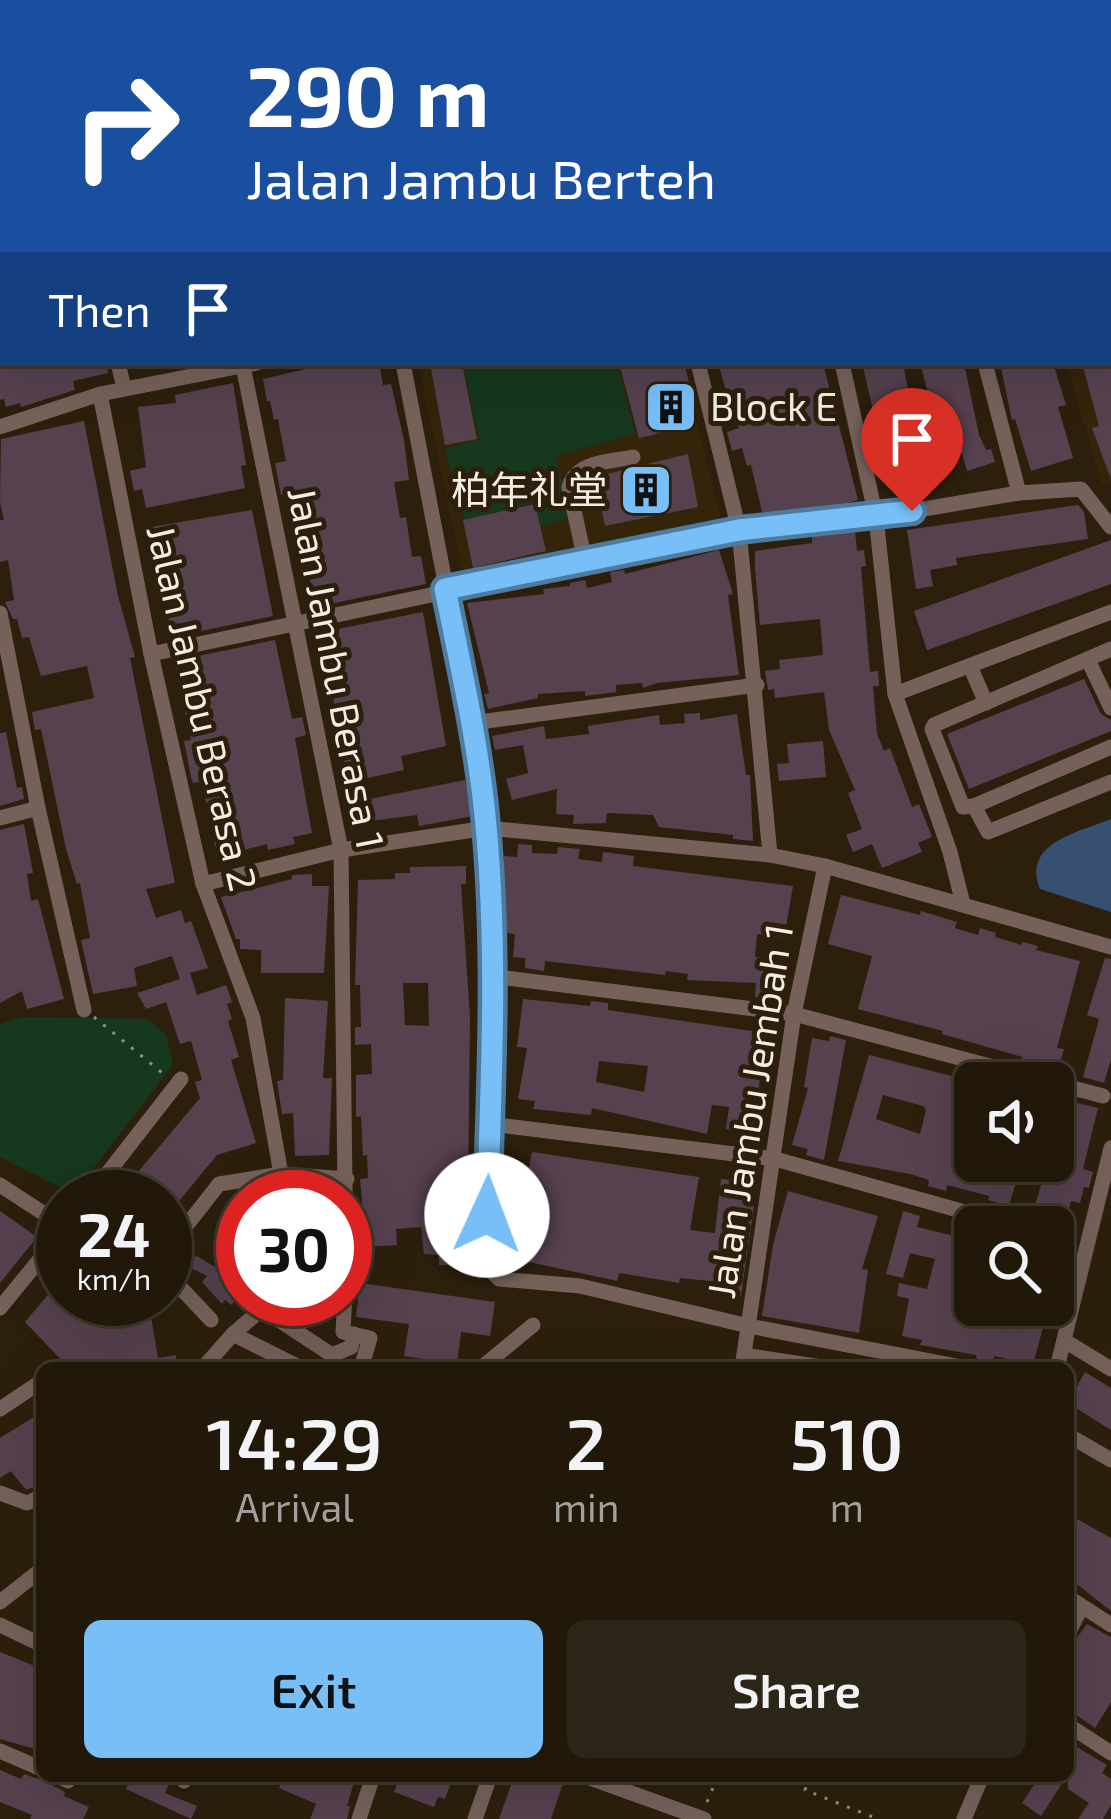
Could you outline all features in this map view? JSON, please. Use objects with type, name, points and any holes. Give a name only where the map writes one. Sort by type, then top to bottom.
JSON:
[{"type":"street","points":[[119,366],[124,388]]},
{"type":"street","points":[[0,427],[100,394],[240,366]]},
{"type":"street","name":"Jalan Jambu Berasa 1","points":[[250,366],[340,850],[347,1170]]},
{"type":"street","points":[[404,366],[472,723],[487,829],[490,1124],[486,1261],[499,1279],[580,1286],[932,1362]]},
{"type":"street","points":[[699,366],[739,530],[770,856]]},
{"type":"street","points":[[843,366],[876,518],[895,694],[950,852],[963,904]]},
{"type":"street","points":[[986,366],[1019,493]]},
{"type":"street","name":"Jalan Jambu Berasa 2","points":[[100,394],[203,884],[253,1018],[280,1170]]},
{"type":"street","points":[[585,561],[569,487],[571,477],[579,469],[633,457]]},
{"type":"street","points":[[151,654],[739,530],[876,518],[1019,493],[1081,489],[1111,527]]},
{"type":"street","points":[[895,694],[1111,612]]},
{"type":"street","points":[[0,614],[84,1010]]},
{"type":"street","points":[[1111,649],[933,727],[964,807],[1111,747]]},
{"type":"street","points":[[1088,660],[1111,708]]},
{"type":"street","points":[[970,666],[986,704]]},
{"type":"street","points":[[472,723],[757,685]]},
{"type":"street","points":[[1042,777],[1053,807]]},
{"type":"street","points":[[974,806],[984,830],[992,833],[1111,782]]},
{"type":"street","points":[[0,818],[38,808]]},
{"type":"street","points":[[203,884],[340,850],[487,829],[770,856],[825,866],[1111,947]]},
{"type":"street","name":"Jalan Jambu Jembah 1","points":[[743,1362],[794,1014],[825,866]]},
{"type":"street","points":[[490,976],[794,1014],[1103,1096]]},
{"type":"street","points":[[110,1170],[179,1081]]},
{"type":"street","points":[[490,1124],[775,1159],[954,1209]]},
{"type":"street","points":[[1059,1362],[1100,1232],[1111,1148]]},
{"type":"street","points":[[0,1185],[36,1210]]},
{"type":"street","points":[[192,1218],[216,1188]]},
{"type":"street","points":[[0,1308],[36,1262]]},
{"type":"street","points":[[192,1300],[211,1320]]},
{"type":"street","points":[[207,1362],[262,1310],[332,1355],[351,1348],[354,1334]]},
{"type":"street","points":[[488,1362],[533,1325]]},
{"type":"street","points":[[343,1326],[343,1332],[370,1338],[363,1362]]},
{"type":"street","points":[[233,1334],[289,1362]]},
{"type":"street","points":[[1065,1341],[1111,1369]]},
{"type":"street","points":[[0,1409],[36,1385]]},
{"type":"street","points":[[1074,1438],[1111,1460]]},
{"type":"street","points":[[0,1493],[27,1503],[36,1499]]},
{"type":"street","points":[[0,1602],[36,1574]]},
{"type":"street","points":[[1075,1602],[1111,1625]]},
{"type":"street","points":[[0,1625],[36,1642]]},
{"type":"street","points":[[1074,1729],[1111,1753]]},
{"type":"street","points":[[0,1751],[36,1766]]},
{"type":"street","points":[[366,1817],[372,1782]]},
{"type":"street","points":[[475,1819],[488,1782]]},
{"type":"street","points":[[606,1782],[702,1818]]},
{"type":"street","points":[[964,1819],[979,1782]]},
{"type":"path","points":[[84,1010],[179,1081]]},
{"type":"path","points":[[702,1818],[716,1782]]},
{"type":"path","points":[[808,1782],[805,1790],[878,1819]]},
{"type":"shaded area","points":[[419,366],[684,366],[721,517],[463,575]]},
{"type":"shaded area","points":[[1067,366],[1111,366],[1111,483],[1102,485]]},
{"type":"green space","points":[[464,366],[618,366],[635,433],[556,456],[571,518],[541,526],[533,503],[464,520],[445,449],[479,440]]},
{"type":"green space","points":[[23,1017],[148,1019],[166,1035],[173,1064],[92,1170],[36,1170],[36,1175],[0,1157],[0,1024]]},
{"type":"water","points":[[1111,819],[1111,912],[1040,889],[1039,860],[1046,850],[1069,835]]},
{"type":"building","points":[[0,366],[107,366],[108,373],[73,381],[75,390],[21,407],[20,403],[6,407],[4,399],[0,400]]},
{"type":"building","points":[[319,366],[380,366],[383,385],[391,384],[404,440],[409,480],[394,482],[400,518],[406,517],[412,557],[421,556],[426,584],[315,607],[294,493],[281,495],[275,463],[286,461],[278,419],[274,420],[263,379]]},
{"type":"building","points":[[431,366],[463,366],[477,439],[445,445]]},
{"type":"building","points":[[620,366],[685,366],[690,386],[682,388],[692,426],[639,438]]},
{"type":"building","points":[[719,366],[824,366],[858,500],[822,510],[763,516],[751,465],[747,466],[742,448],[732,451],[727,432],[739,428],[732,406],[722,408],[718,394],[726,391]]},
{"type":"building","points":[[863,366],[904,366],[910,401],[873,410]]},
{"type":"building","points":[[921,366],[965,366],[979,435],[995,462],[967,471],[955,431],[940,436],[935,420],[941,418],[934,395],[929,397]]},
{"type":"building","points":[[1001,366],[1054,366],[1066,405],[1058,407],[1073,458],[1031,471],[1012,420]]},
{"type":"building","points":[[1083,366],[1111,366],[1111,479],[1092,428],[1099,426]]},
{"type":"building","points":[[233,383],[246,465],[241,466],[245,488],[146,508],[142,489],[134,491],[130,471],[146,467],[138,407],[176,403],[175,395]]},
{"type":"building","points":[[84,421],[118,596],[135,657],[130,658],[175,883],[146,889],[156,918],[181,910],[185,923],[191,921],[208,968],[190,973],[197,995],[226,985],[232,1002],[227,1004],[232,1019],[228,1021],[239,1057],[231,1060],[256,1143],[217,1155],[192,1185],[192,1170],[140,1170],[200,1098],[195,1082],[202,1080],[191,1041],[180,1044],[166,1002],[146,1009],[137,993],[180,979],[172,956],[134,968],[137,986],[93,994],[81,940],[90,938],[80,883],[66,849],[41,729],[35,730],[32,712],[94,698],[87,666],[41,676],[29,637],[22,638],[5,602],[14,600],[8,560],[0,562],[0,520],[4,520],[1,439]]},
{"type":"building","points":[[916,427],[919,441],[907,443],[916,481],[891,488],[884,434]]},
{"type":"building","name":"柏年礼堂","points":[[688,454],[698,507],[605,526],[595,477]]},
{"type":"building","points":[[535,504],[546,551],[473,568],[463,520]]},
{"type":"building","points":[[1078,505],[1084,512],[1088,539],[956,558],[957,565],[930,570],[933,586],[916,589],[907,530]]},
{"type":"building","points":[[252,510],[273,616],[182,635],[179,623],[170,626],[151,527]]},
{"type":"building","points":[[855,531],[857,551],[864,550],[866,566],[861,567],[870,672],[878,671],[879,686],[873,686],[877,734],[884,751],[890,748],[912,807],[919,804],[932,837],[918,843],[922,852],[882,868],[872,844],[853,852],[846,835],[862,829],[848,793],[855,790],[829,730],[824,692],[775,698],[774,689],[768,690],[765,671],[780,669],[779,660],[823,655],[820,619],[760,625],[755,569],[755,551],[812,543],[812,535]]},
{"type":"building","points":[[1111,540],[1111,584],[927,650],[914,611]]},
{"type":"building","points":[[719,550],[733,594],[728,595],[739,675],[643,688],[642,683],[616,685],[616,692],[585,696],[585,691],[538,694],[538,698],[488,709],[484,694],[489,693],[467,603],[544,594],[543,589],[585,580],[587,588],[612,582],[610,572],[624,570],[625,574]]},
{"type":"building","points":[[423,612],[446,746],[401,756],[404,770],[349,782],[332,688],[326,689],[323,672],[330,670],[323,632]]},
{"type":"building","points":[[275,640],[292,719],[302,717],[306,735],[295,738],[312,833],[293,837],[295,844],[268,850],[267,844],[217,857],[202,782],[193,783],[191,777],[184,741],[191,740],[174,661]]},
{"type":"building","points":[[1084,679],[1101,714],[1111,720],[1111,731],[969,789],[947,734]]},
{"type":"building","points":[[700,713],[700,720],[737,714],[746,775],[750,775],[753,841],[659,827],[653,815],[607,813],[606,823],[573,824],[574,815],[556,814],[557,789],[512,800],[506,779],[528,773],[523,745],[495,750],[492,736],[544,726],[546,739],[589,734],[588,726],[659,715],[660,725],[685,723],[684,714]]},
{"type":"building","points":[[6,732],[17,788],[22,787],[24,799],[0,806],[0,733]]},
{"type":"building","points":[[823,741],[826,777],[779,781],[777,764],[789,763],[787,744]]},
{"type":"building","points":[[465,780],[473,816],[419,826],[417,815],[356,823],[354,802]]},
{"type":"building","points":[[24,824],[33,873],[27,874],[31,901],[38,899],[64,999],[27,1009],[22,991],[0,1003],[0,830]]},
{"type":"building","points":[[518,844],[532,845],[532,853],[557,854],[558,847],[580,849],[578,859],[602,862],[603,852],[634,856],[633,866],[793,886],[784,938],[757,934],[755,957],[787,959],[783,1001],[755,997],[756,983],[687,980],[688,974],[666,971],[665,975],[545,961],[544,971],[525,968],[525,958],[513,957],[515,934],[505,933],[506,920],[501,919],[504,856],[517,857]]},
{"type":"building","points":[[466,866],[466,884],[461,884],[470,1016],[468,1200],[472,1200],[475,1265],[439,1265],[439,1255],[424,1254],[421,1227],[396,1229],[397,1245],[372,1247],[372,1170],[368,1170],[367,1155],[363,1156],[361,1116],[356,1117],[356,1075],[372,1074],[371,1044],[355,1045],[355,1027],[361,1027],[360,985],[355,985],[358,880],[395,879],[395,873],[410,873],[410,867]],"holes":[[[403,983],[428,983],[429,1026],[405,1025]]]},
{"type":"building","points":[[312,874],[312,886],[329,886],[324,973],[261,973],[261,950],[240,949],[221,897],[292,879],[292,875]]},
{"type":"building","points":[[841,895],[920,915],[921,911],[957,922],[955,928],[978,935],[980,928],[996,933],[995,937],[1080,961],[1057,1048],[1064,1049],[1060,1062],[1021,1062],[1022,1057],[943,1031],[858,1009],[872,956],[828,944]]},
{"type":"building","points":[[1105,958],[1111,959],[1111,1059],[1104,1083],[1083,1077],[1099,1019],[1087,1015]]},
{"type":"building","points":[[285,998],[328,1001],[323,1078],[332,1078],[329,1155],[295,1156],[293,1113],[282,1114],[277,1081],[283,1080]]},
{"type":"building","points":[[523,999],[590,1006],[591,1001],[608,1003],[608,1010],[765,1033],[757,1104],[766,1105],[761,1134],[726,1129],[729,1107],[712,1105],[707,1134],[592,1108],[591,1115],[533,1109],[535,1101],[518,1099],[527,1048],[517,1047]],"holes":[[[599,1061],[648,1066],[644,1092],[596,1082]]]},
{"type":"building","points":[[830,1036],[846,1040],[824,1160],[792,1145],[808,1088],[804,1087],[812,1038],[829,1041]]},
{"type":"building","points":[[869,1055],[954,1077],[954,1182],[1016,1182],[1009,1206],[947,1185],[946,1191],[928,1186],[929,1180],[838,1161]],"holes":[[[883,1095],[926,1110],[920,1134],[876,1119]]]},
{"type":"building","points":[[1074,1102],[1098,1108],[1083,1169],[1093,1172],[1080,1203],[1035,1206],[1042,1182],[1074,1182]]},
{"type":"building","points":[[532,1152],[699,1177],[690,1230],[715,1233],[721,1179],[751,1182],[748,1206],[754,1206],[741,1296],[719,1293],[720,1282],[680,1278],[679,1283],[619,1273],[617,1281],[511,1258]]},
{"type":"building","points":[[788,1191],[878,1216],[862,1269],[868,1270],[859,1333],[762,1316],[773,1245]]},
{"type":"building","points":[[0,1211],[36,1238],[0,1283]]},
{"type":"building","points":[[903,1211],[920,1216],[917,1227],[954,1236],[954,1326],[1043,1326],[1034,1362],[994,1356],[993,1362],[978,1362],[976,1355],[920,1345],[922,1340],[902,1336],[909,1299],[897,1296],[899,1283],[927,1289],[935,1259],[910,1253],[903,1278],[886,1274]]},
{"type":"building","points":[[197,1256],[216,1266],[216,1297],[202,1282],[207,1276],[192,1268],[192,1258]]},
{"type":"building","points":[[372,1285],[495,1302],[490,1336],[461,1332],[457,1362],[404,1356],[409,1324],[372,1319]]},
{"type":"building","points":[[36,1309],[36,1326],[153,1326],[158,1358],[176,1355],[176,1362],[63,1362],[25,1322]]},
{"type":"building","points":[[1085,1372],[1111,1388],[1111,1430],[1074,1407],[1074,1392]]},
{"type":"building","points":[[36,1416],[36,1486],[26,1490],[11,1471],[0,1478],[0,1438]]},
{"type":"building","points":[[1074,1517],[1111,1538],[1111,1611],[1074,1582]]},
{"type":"building","points":[[1087,1624],[1111,1637],[1111,1702],[1095,1728],[1074,1713],[1074,1642]]},
{"type":"building","points":[[0,1652],[36,1667],[36,1749],[0,1739]]},
{"type":"building","points":[[1074,1746],[1107,1765],[1102,1773],[1111,1779],[1111,1805],[1103,1819],[1078,1819],[1089,1803],[1068,1789],[1068,1782],[1074,1782]]},
{"type":"building","points":[[0,1770],[46,1782],[89,1807],[83,1819],[30,1819],[32,1815],[0,1802]]},
{"type":"building","points":[[129,1782],[170,1782],[165,1793],[197,1806],[191,1819],[126,1789]]},
{"type":"building","points":[[282,1782],[354,1782],[347,1819],[310,1819],[316,1804],[279,1788]]},
{"type":"building","points":[[398,1782],[450,1785],[445,1799],[438,1797],[434,1807],[394,1792]]},
{"type":"building","points":[[512,1782],[563,1783],[551,1819],[499,1819]]},
{"type":"building","points":[[1036,1782],[1063,1782],[1041,1816],[1022,1803]]},
{"type":"place","name":"Block E","points":[[671,407]]},
{"type":"place","name":"柏年礼堂","points":[[646,490]]},
{"type":"route","points":[[487,1215],[487,829],[445,589],[739,530],[912,511]]}]
